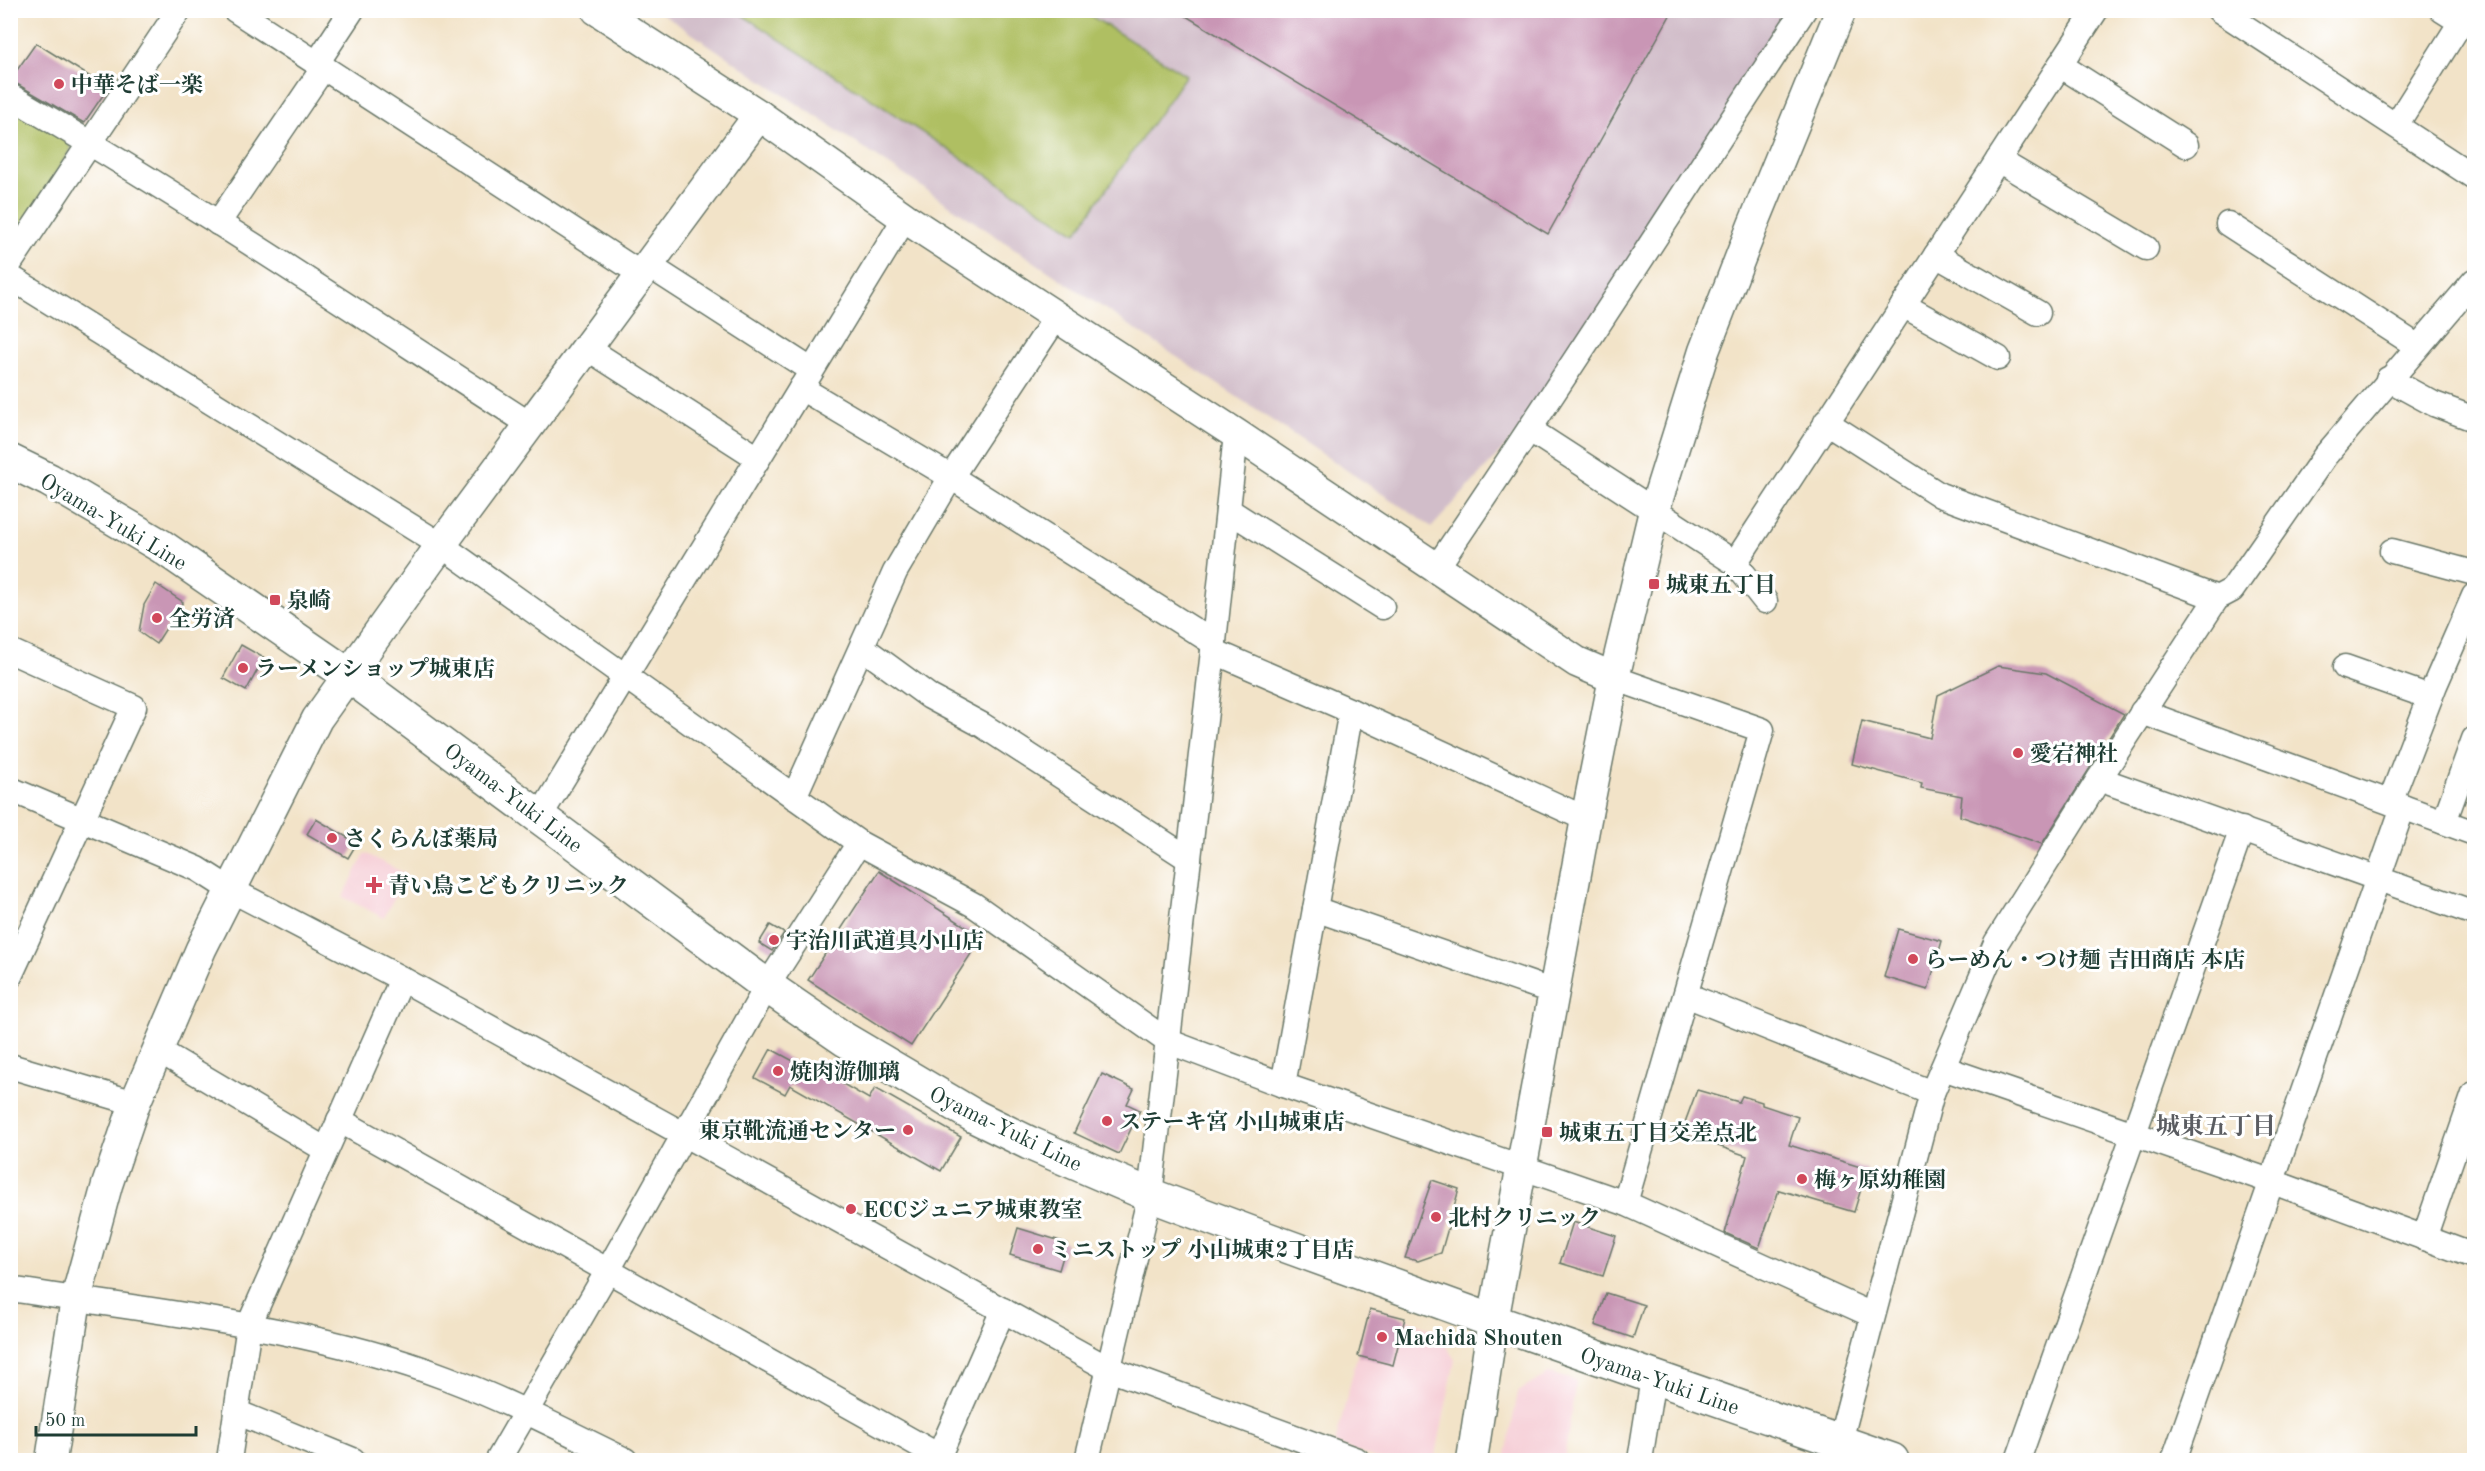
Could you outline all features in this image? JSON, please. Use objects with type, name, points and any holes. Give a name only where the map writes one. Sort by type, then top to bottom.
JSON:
[{"type":"main road","name":"Oyama-Yuki Line","points":[[10,461],[49,480],[161,546],[347,674],[767,986],[844,1039],[976,1117],[1029,1143],[1150,1195],[1493,1322],[1892,1461]]},
{"type":"street","points":[[10,263],[179,10]]},
{"type":"street","points":[[235,10],[644,269],[951,477],[1214,647],[1586,819]]},
{"type":"street","points":[[218,223],[321,65],[352,10]]},
{"type":"street","points":[[597,10],[759,115],[905,218],[1236,434],[1577,662],[1614,678],[1762,730],[1625,1203]]},
{"type":"street","points":[[1437,567],[1530,430],[1804,10]]},
{"type":"street","points":[[1472,1461],[1493,1322],[1586,819],[1614,678],[1654,511],[1708,340],[1841,10]]},
{"type":"street","points":[[1735,563],[2096,10]]},
{"type":"street","points":[[2219,10],[2475,177]]},
{"type":"street","points":[[2396,125],[2461,22],[2442,10]]},
{"type":"street","points":[[2060,64],[2186,146]]},
{"type":"street","points":[[10,96],[91,143],[218,223],[531,425]]},
{"type":"street","points":[[51,1461],[76,1299],[107,1185],[135,1103],[201,949],[317,718],[441,545],[759,115]]},
{"type":"street","points":[[1998,160],[2146,248]]},
{"type":"street","points":[[540,816],[905,218]]},
{"type":"street","points":[[2228,224],[2417,346]]},
{"type":"street","points":[[1936,255],[2038,313]]},
{"type":"street","points":[[10,278],[441,545],[623,677],[859,843],[974,905],[1167,1041],[1283,1085],[1625,1203],[1872,1315]]},
{"type":"street","points":[[1840,1441],[1932,1093],[1996,943],[2099,778],[2217,598],[2232,590],[2325,456],[2388,379],[2475,281]]},
{"type":"street","points":[[1903,305],[1998,358]]},
{"type":"street","points":[[794,797],[863,648],[895,572],[951,477],[1057,316]]},
{"type":"street","points":[[587,348],[758,458]]},
{"type":"street","points":[[2388,379],[2434,404],[2475,419]]},
{"type":"street","points":[[1826,422],[1940,495],[2217,598]]},
{"type":"street","points":[[1530,430],[1735,563],[1765,601]]},
{"type":"street","points":[[1087,1461],[1150,1195],[1214,647],[1236,434]]},
{"type":"street","points":[[1228,510],[1382,607]]},
{"type":"street","points":[[2392,551],[2475,573]]},
{"type":"street","points":[[2174,1461],[2379,879],[2396,805],[2430,697],[2475,596]]},
{"type":"street","points":[[863,648],[930,697],[982,725],[1190,859]]},
{"type":"street","points":[[10,651],[134,707],[84,820],[17,948],[10,976]]},
{"type":"street","points":[[2344,667],[2430,697]]},
{"type":"street","points":[[1283,1085],[1351,711]]},
{"type":"street","points":[[2142,712],[2475,833]]},
{"type":"street","points":[[2444,822],[2475,740]]},
{"type":"street","points":[[2099,778],[2475,913]]},
{"type":"street","points":[[10,789],[198,869],[231,890],[402,979],[1109,1369],[1357,1461]]},
{"type":"street","points":[[2018,1461],[2242,829]]},
{"type":"street","points":[[498,1461],[767,986],[859,843]]},
{"type":"street","points":[[1315,909],[1554,992]]},
{"type":"street","points":[[229,1461],[249,1325],[402,979]]},
{"type":"street","points":[[1686,995],[1932,1093]]},
{"type":"street","points":[[158,1050],[326,1150]]},
{"type":"street","points":[[10,1066],[135,1103]]},
{"type":"street","points":[[1943,1068],[2273,1182],[2475,1256]]},
{"type":"street","points":[[2424,1238],[2475,1094]]},
{"type":"street","points":[[339,1120],[938,1458],[1002,1310]]},
{"type":"street","points":[[10,1289],[249,1325],[382,1357],[447,1378],[625,1461]]},
{"type":"street","points":[[1640,1461],[1653,1378]]},
{"type":"street","points":[[236,1412],[353,1461]]},
{"type":"shaded area","points":[[658,11],[1796,11],[1533,416],[1432,527]]},
{"type":"shaded area","name":"青い鳥こどもクリニック","points":[[365,853],[406,874],[384,918],[343,897]]},
{"type":"shaded area","points":[[1370,1305],[1437,1331],[1455,1360],[1435,1460],[1381,1460],[1335,1444]]},
{"type":"shaded area","points":[[1550,1373],[1576,1381],[1564,1460],[1505,1460],[1518,1392]]},
{"type":"green space","points":[[736,11],[1083,11],[1186,75],[1076,233]]},
{"type":"green space","points":[[11,103],[68,136],[71,150],[11,242]]},
{"type":"building","points":[[1176,10],[1673,10],[1548,234]]},
{"type":"building","name":"中華そば一楽","points":[[36,43],[108,88],[84,123],[10,80]]},
{"type":"building","name":"全労済","points":[[156,584],[183,602],[156,644],[139,632],[144,605]]},
{"type":"building","name":"ラーメンショップ城東店","points":[[241,645],[264,658],[246,691],[223,678]]},
{"type":"building","name":"愛宕神社","points":[[1998,666],[2046,673],[2124,714],[2042,844],[1960,816],[1962,796],[1921,788],[1922,783],[1852,764],[1862,721],[1930,738],[1938,695]]},
{"type":"building","name":"さくらんぼ薬局","points":[[316,819],[357,843],[348,858],[307,834]]},
{"type":"building","points":[[879,871],[982,937],[911,1046],[808,980]]},
{"type":"building","name":"宇治川武道具小山店","points":[[770,925],[784,933],[772,951],[759,943]]},
{"type":"building","name":"らーめん・つけ麺 吉田商店 本店","points":[[1898,929],[1942,941],[1928,990],[1884,977]]},
{"type":"building","points":[[771,1049],[808,1069],[810,1065],[869,1099],[875,1088],[961,1137],[941,1171],[790,1085],[785,1094],[755,1078]]},
{"type":"building","name":"ステーキ宮 小山城東店","points":[[1102,1074],[1134,1089],[1127,1104],[1140,1110],[1119,1154],[1074,1133]]},
{"type":"building","name":"梅ヶ原幼稚園","points":[[1697,1090],[1739,1102],[1742,1096],[1798,1117],[1789,1145],[1867,1169],[1854,1212],[1779,1190],[1759,1248],[1725,1233],[1747,1156],[1681,1133]]},
{"type":"building","name":"北村クリニック","points":[[1432,1180],[1459,1189],[1441,1253],[1418,1261],[1405,1258]]},
{"type":"building","points":[[1573,1222],[1616,1236],[1603,1276],[1560,1263]]},
{"type":"building","name":"ミニストップ 小山城東2丁目店","points":[[1018,1228],[1067,1243],[1059,1270],[1010,1255]]},
{"type":"building","points":[[1606,1293],[1644,1305],[1633,1338],[1595,1325]]},
{"type":"building","name":"Machida Shouten","points":[[1370,1309],[1405,1318],[1393,1365],[1358,1356]]},
{"type":"place","name":"中華そば一楽","points":[[59,84]]},
{"type":"place","name":"城東五丁目","points":[[1654,584]]},
{"type":"place","name":"泉崎","points":[[275,600]]},
{"type":"place","name":"全労済","points":[[157,618]]},
{"type":"place","name":"ラーメンショップ城東店","points":[[243,668]]},
{"type":"place","name":"愛宕神社","points":[[2018,753]]},
{"type":"place","name":"さくらんぼ薬局","points":[[332,838]]},
{"type":"place","name":"青い鳥こどもクリニック","points":[[374,885]]},
{"type":"place","name":"宇治川武道具小山店","points":[[774,940]]},
{"type":"place","name":"らーめん・つけ麺 吉田商店 本店","points":[[1913,959]]},
{"type":"place","name":"焼肉游伽璃","points":[[778,1071]]},
{"type":"place","name":"ステーキ宮 小山城東店","points":[[1107,1121]]},
{"type":"place","name":"東京靴流通センター","points":[[908,1130]]},
{"type":"place","name":"城東五丁目交差点北","points":[[1547,1132]]},
{"type":"place","name":"梅ヶ原幼稚園","points":[[1802,1179]]},
{"type":"place","name":"ECCジュニア城東教室","points":[[851,1209]]},
{"type":"place","name":"北村クリニック","points":[[1436,1217]]},
{"type":"place","name":"ミニストップ 小山城東2丁目店","points":[[1038,1249]]},
{"type":"place","name":"Machida Shouten","points":[[1382,1337]]},
{"type":"district","name":"城東五丁目","points":[[2216,1126]]}]
